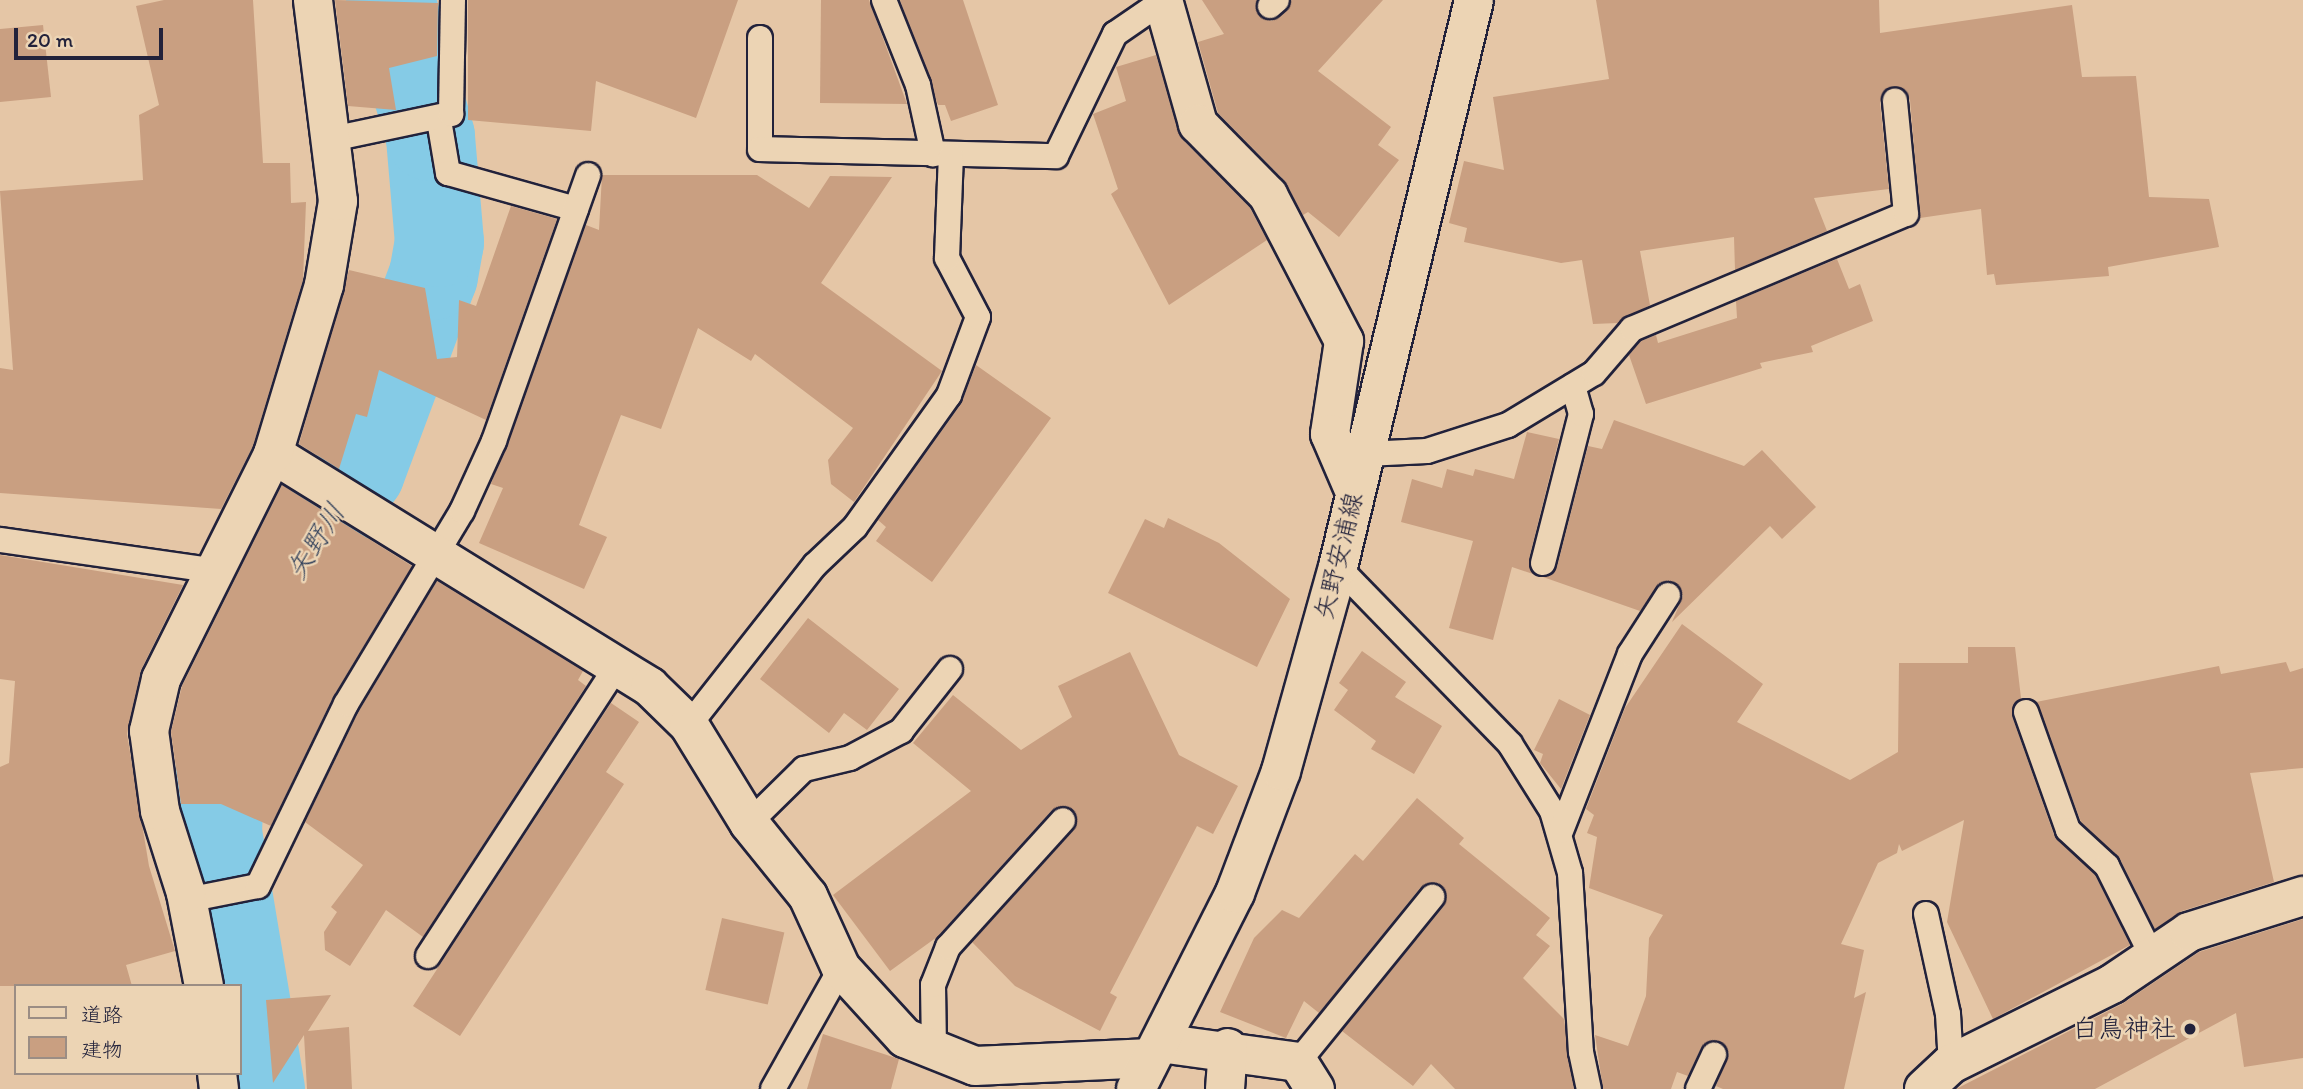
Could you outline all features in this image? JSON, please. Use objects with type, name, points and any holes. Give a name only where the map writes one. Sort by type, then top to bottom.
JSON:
[{"type":"street","points":[[204,984],[189,900],[160,811],[149,731],[161,679],[210,570],[273,454],[324,285],[338,201],[313,0]]},
{"type":"street","points":[[1163,0],[1198,124],[1268,195],[1344,341],[1331,434],[1354,492]]},
{"type":"street","name":"矢野安浦線","points":[[1149,1063],[1235,894],[1276,783],[1338,567],[1474,0]]},
{"type":"street","points":[[273,454],[437,561],[617,666],[689,724],[748,823],[808,896],[841,968],[905,1038],[975,1066],[1149,1063],[1228,1048],[1307,1075]]},
{"type":"street","points":[[1937,1077],[2112,984],[2151,954],[2217,918],[2303,896]]},
{"type":"street","points":[[1225,1089],[1228,1048]]},
{"type":"lane","points":[[331,139],[437,120],[451,114],[455,92],[453,0]]},
{"type":"lane","points":[[689,724],[814,565],[855,527],[949,395],[978,317],[947,258],[942,155],[884,0]]},
{"type":"lane","points":[[760,38],[760,149],[1056,156],[1115,34],[1163,0]]},
{"type":"lane","points":[[1366,454],[1450,444],[1508,425],[1594,373],[1632,329],[1906,214],[1895,101]]},
{"type":"lane","points":[[437,120],[448,173],[576,209]]},
{"type":"lane","points":[[189,900],[254,887],[346,704],[437,561],[494,441],[589,175]]},
{"type":"lane","points":[[1543,563],[1581,414],[1573,386]]},
{"type":"lane","points":[[0,540],[210,570]]},
{"type":"lane","points":[[1338,567],[1510,744],[1561,831],[1589,1089]]},
{"type":"lane","points":[[1561,831],[1630,654],[1668,595]]},
{"type":"lane","points":[[428,956],[617,666]]},
{"type":"lane","points":[[748,823],[804,769],[850,758],[901,731],[950,669]]},
{"type":"lane","points":[[2026,712],[2068,830],[2107,866],[2151,954]]},
{"type":"lane","points":[[934,1049],[933,985],[948,947],[1063,820]]},
{"type":"lane","points":[[1307,1075],[1432,897]]},
{"type":"lane","points":[[1926,914],[1948,1014],[1937,1077]]},
{"type":"lane","points":[[773,1089],[841,968]]},
{"type":"lane","points":[[1698,1089],[1714,1055]]},
{"type":"building","points":[[164,0],[253,0],[263,163],[290,163],[291,203],[306,202],[303,280],[253,446],[221,509],[0,493],[0,368],[13,370],[0,191],[143,180],[139,115],[159,105],[136,6]]},
{"type":"building","points":[[335,0],[438,3],[437,56],[389,68],[396,110],[348,106]]},
{"type":"building","points":[[468,0],[738,0],[696,118],[596,81],[591,131],[468,120]]},
{"type":"building","points":[[821,0],[869,0],[907,104],[820,103]]},
{"type":"building","points":[[900,0],[963,0],[998,105],[951,121],[945,105],[938,105]]},
{"type":"building","points":[[1202,0],[1257,0],[1258,15],[1272,21],[1292,0],[1383,0],[1318,71],[1391,127],[1378,145],[1399,160],[1339,237],[1308,212],[1303,215],[1284,180],[1218,113],[1198,42],[1224,34]]},
{"type":"building","points":[[1596,0],[1879,0],[1880,33],[2072,5],[2082,77],[2136,76],[2149,197],[2209,199],[2219,247],[2108,267],[2109,276],[1996,285],[1994,274],[1987,275],[1981,209],[1920,218],[1910,100],[1893,86],[1880,102],[1889,189],[1814,198],[1827,231],[1735,270],[1734,237],[1640,251],[1650,305],[1618,323],[1593,324],[1582,260],[1561,263],[1464,242],[1467,228],[1449,223],[1464,161],[1504,170],[1493,97],[1609,79]]},
{"type":"building","points":[[43,25],[51,97],[0,102],[0,29]]},
{"type":"building","points":[[1156,55],[1182,139],[1250,208],[1267,240],[1169,305],[1111,194],[1118,189],[1093,114],[1126,101],[1116,67]]},
{"type":"building","points":[[602,175],[757,175],[809,208],[830,176],[892,177],[821,283],[942,371],[854,502],[831,484],[828,460],[853,428],[755,354],[751,361],[698,328],[661,429],[621,415],[579,525],[607,537],[584,589],[479,543],[503,488],[491,484],[586,225],[599,230]]},
{"type":"building","points":[[511,206],[557,219],[486,420],[379,370],[367,417],[356,414],[339,469],[299,444],[349,270],[425,288],[437,359],[457,357],[459,300],[476,306]]},
{"type":"building","points":[[1837,259],[1849,289],[1860,284],[1873,321],[1811,346],[1813,352],[1760,363],[1762,368],[1646,404],[1629,355],[1641,341],[1656,335],[1658,343],[1737,318],[1736,301]]},
{"type":"building","points":[[976,365],[1051,418],[932,582],[876,541],[886,527],[878,520],[961,404]]},
{"type":"building","points":[[1614,420],[1744,466],[1762,450],[1816,507],[1782,539],[1770,526],[1672,622],[1683,596],[1675,582],[1661,582],[1640,611],[1543,577],[1557,567],[1588,446],[1602,449]]},
{"type":"building","points":[[1527,432],[1559,439],[1529,559],[1533,574],[1512,567],[1493,640],[1449,628],[1473,541],[1401,522],[1412,479],[1442,488],[1447,469],[1473,476],[1475,469],[1514,479]]},
{"type":"building","points":[[282,485],[412,566],[333,697],[271,826],[221,804],[181,804],[171,732],[182,686]]},
{"type":"building","points":[[1168,518],[1219,543],[1290,599],[1257,667],[1108,593],[1145,519],[1164,528]]},
{"type":"building","points":[[0,555],[183,585],[141,670],[127,734],[149,866],[175,951],[126,965],[131,984],[0,986],[0,767],[9,763],[15,681],[0,679]]},
{"type":"building","points":[[437,581],[583,671],[578,680],[586,686],[423,937],[386,910],[350,966],[325,950],[324,932],[337,912],[331,907],[363,865],[305,822],[359,711]]},
{"type":"building","points":[[808,618],[899,689],[867,730],[844,713],[829,733],[760,679]]},
{"type":"building","points":[[1682,624],[1763,684],[1737,722],[1850,780],[1898,752],[1899,663],[1968,663],[1968,647],[2015,647],[2021,698],[2012,716],[2054,835],[2095,875],[2130,945],[1993,1019],[1947,922],[1964,820],[1902,851],[1899,844],[1897,853],[1878,863],[1841,944],[1864,950],[1854,998],[1866,992],[1844,1089],[1723,1089],[1716,1086],[1729,1053],[1713,1040],[1701,1048],[1688,1076],[1677,1072],[1671,1089],[1603,1089],[1595,1035],[1628,1046],[1646,996],[1649,938],[1663,915],[1589,888],[1597,837],[1587,833],[1594,815],[1586,809],[1625,708]]},
{"type":"building","points":[[1362,651],[1406,682],[1395,697],[1442,726],[1414,774],[1371,749],[1376,741],[1334,710],[1348,690],[1339,683]]},
{"type":"building","points":[[1130,652],[1179,755],[1238,786],[1213,834],[1197,826],[1110,993],[1117,997],[1100,1031],[1015,986],[972,942],[1074,830],[1077,816],[1067,806],[1052,810],[937,937],[890,971],[833,895],[971,791],[913,743],[953,695],[1021,750],[1072,717],[1058,686]]},
{"type":"building","points":[[2286,662],[2290,672],[2303,668],[2303,768],[2250,773],[2274,882],[2182,911],[2155,929],[2120,859],[2081,822],[2036,702],[2219,666],[2221,674]]},
{"type":"building","points":[[1559,699],[1590,715],[1561,789],[1540,763],[1543,754],[1534,750]]},
{"type":"building","points":[[611,703],[639,722],[606,772],[624,784],[460,1036],[413,1006]]},
{"type":"building","points":[[1417,798],[1464,838],[1459,844],[1550,918],[1536,935],[1550,946],[1523,978],[1564,1019],[1574,1089],[1455,1089],[1431,1064],[1413,1086],[1342,1031],[1444,906],[1446,892],[1435,883],[1420,888],[1319,1013],[1304,1001],[1286,1038],[1220,1012],[1254,938],[1282,910],[1299,918],[1355,854],[1363,861]]},
{"type":"building","points":[[722,918],[784,932],[768,1005],[705,990]]},
{"type":"building","points":[[2303,919],[2303,1058],[2244,1067],[2236,1013],[2095,1089],[1956,1089],[2122,1004],[2199,952]]},
{"type":"building","points":[[331,995],[308,1031],[349,1027],[352,1089],[307,1089],[304,1035],[273,1083],[266,1000]]},
{"type":"building","points":[[823,1034],[899,1059],[891,1089],[807,1089]]},
{"type":"waterway","name":"矢野川","points":[[260,1089],[217,832],[222,714],[309,542],[360,471],[433,275],[439,242],[430,136],[390,0]]},
{"type":"place","name":"白鳥神社","points":[[2190,1029]]}]
